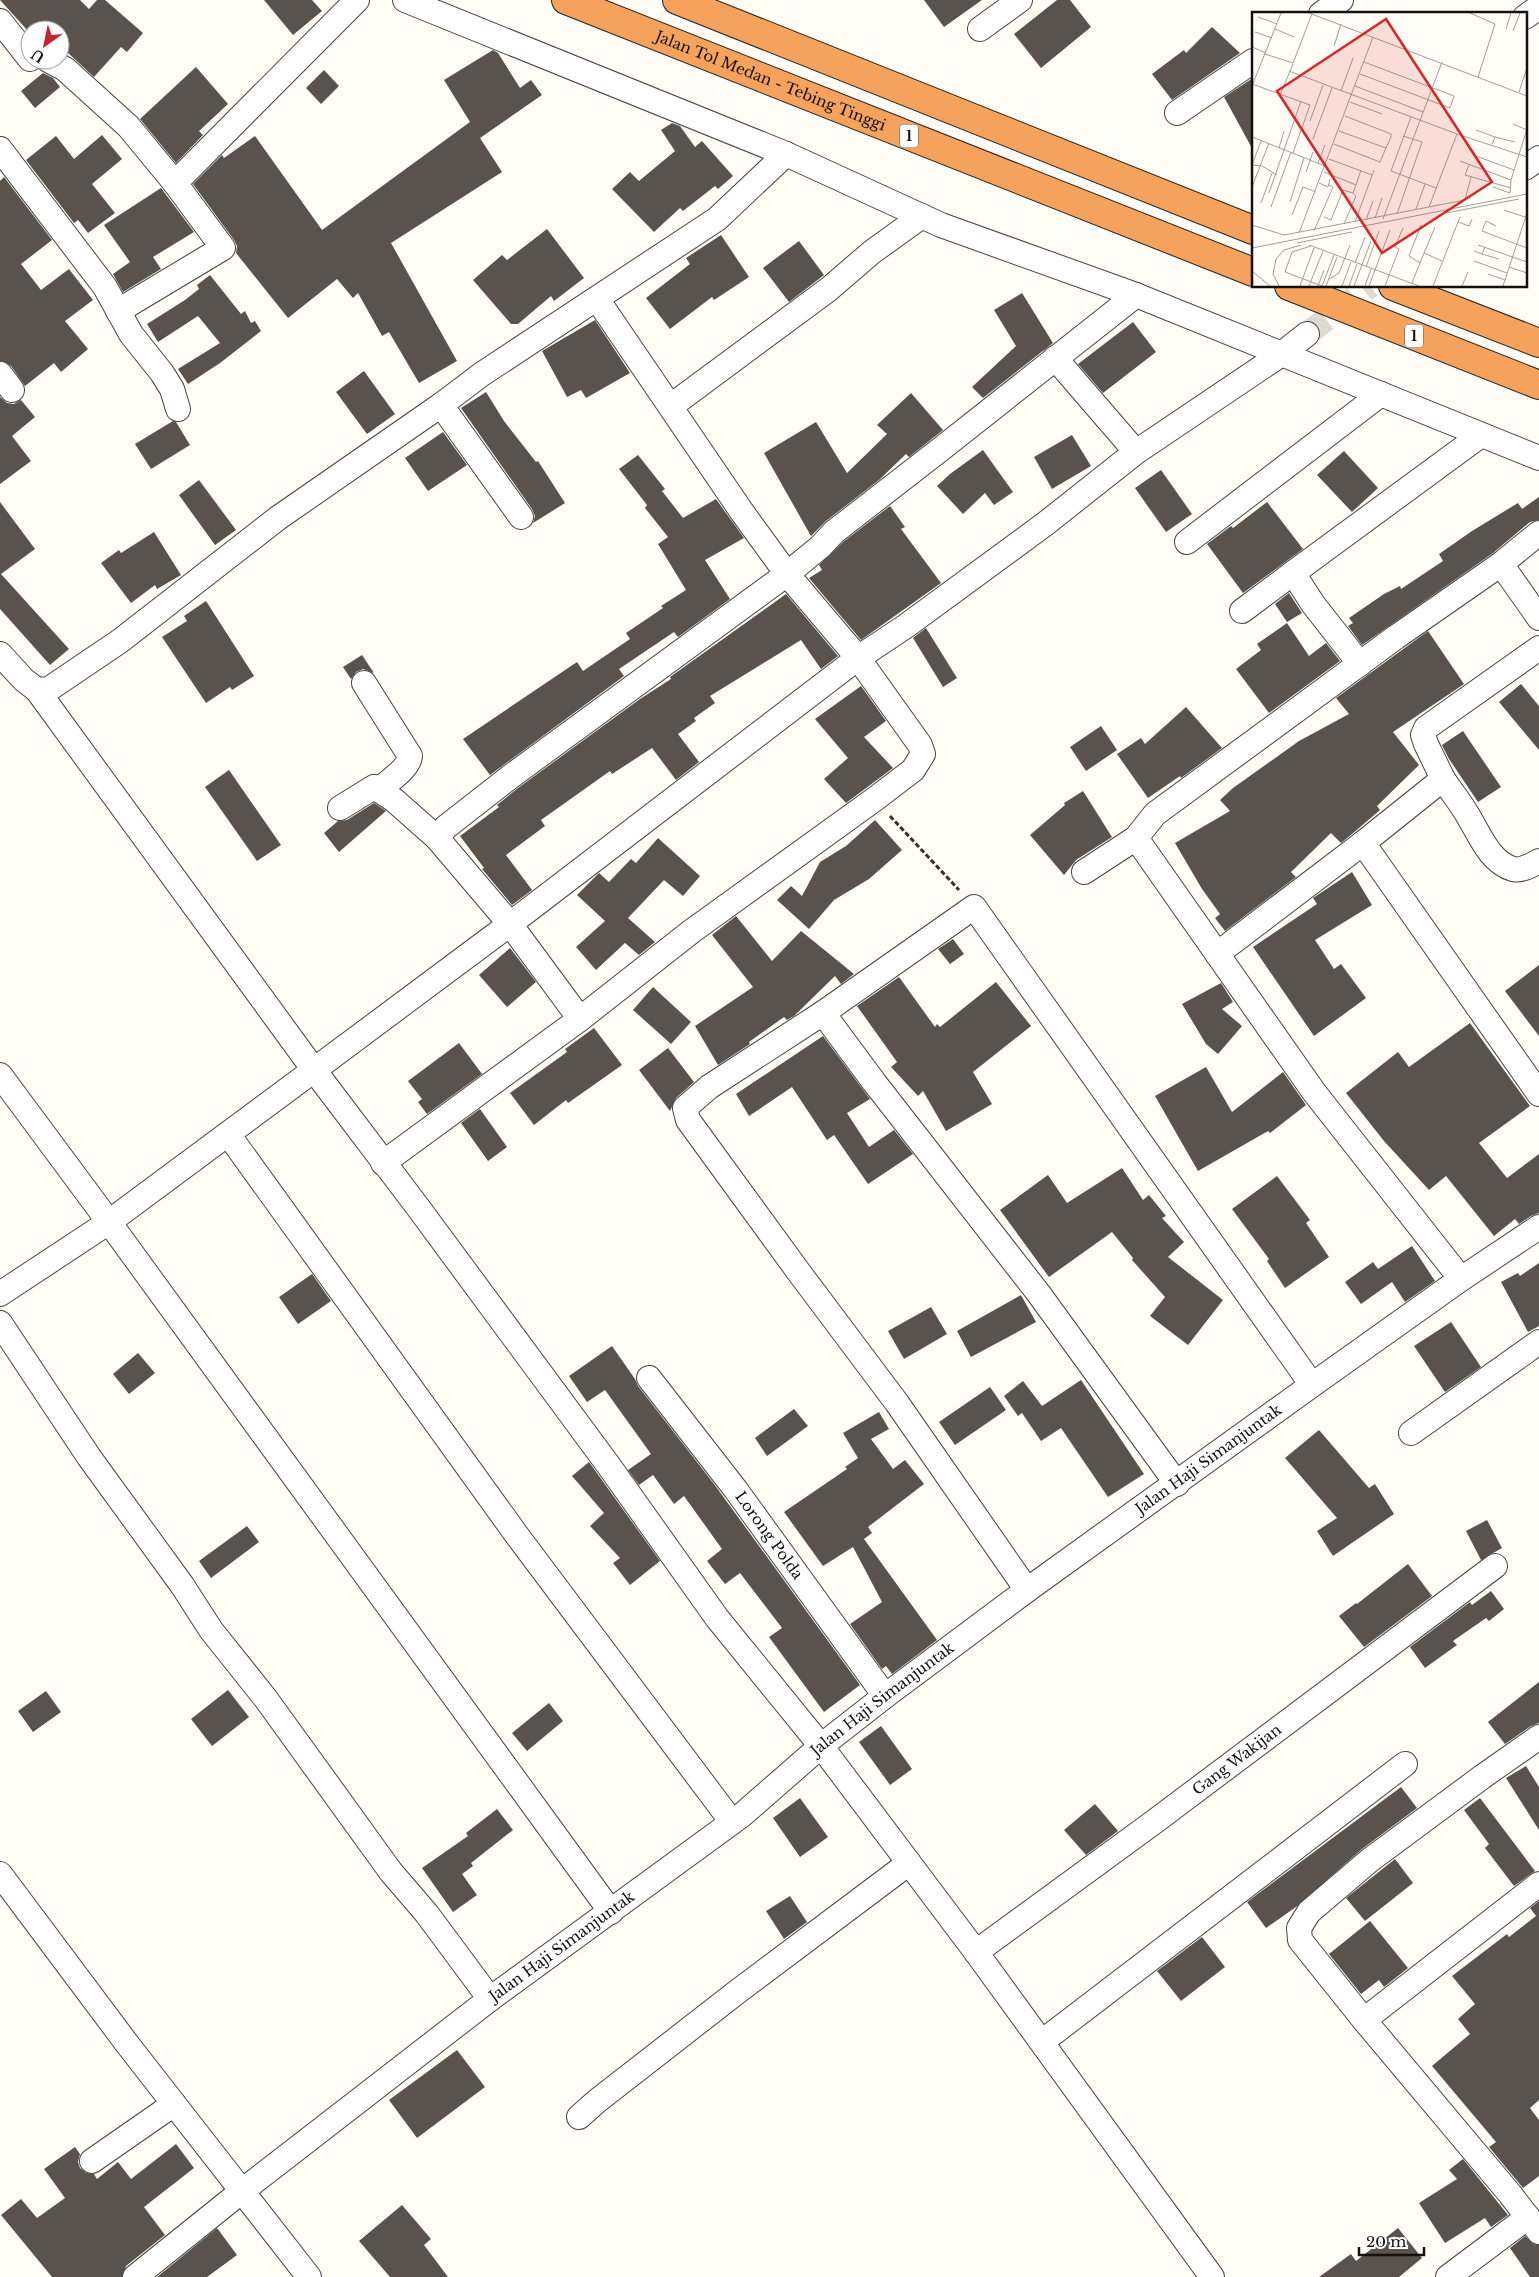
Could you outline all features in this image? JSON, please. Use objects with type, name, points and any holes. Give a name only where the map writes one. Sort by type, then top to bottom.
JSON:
[{"type":"highway","name":"Jalan Tol Medan - Tebing Tinggi","points":[[566,0],[1252,272]]},
{"type":"highway","points":[[677,0],[1252,230]]},
{"type":"highway","name":"1","points":[[1293,288],[1539,386]]},
{"type":"highway","points":[[1398,288],[1539,343]]},
{"type":"street","points":[[175,184],[357,0]]},
{"type":"street","points":[[405,0],[786,154],[922,216],[1136,295],[1539,458]]},
{"type":"street","points":[[980,29],[1020,0]]},
{"type":"street","points":[[1324,12],[1341,0]]},
{"type":"street","points":[[1526,16],[1539,7]]},
{"type":"street","points":[[0,21],[20,47]]},
{"type":"street","points":[[1177,113],[1252,62]]},
{"type":"street","points":[[67,70],[135,134],[223,248],[118,312]]},
{"type":"street","points":[[0,149],[100,281],[132,334],[172,389],[178,409]]},
{"type":"street","points":[[37,690],[49,689],[120,641],[278,518],[482,374],[717,219],[786,154]]},
{"type":"street","points":[[1526,167],[1539,158]]},
{"type":"street","points":[[671,406],[829,289],[872,252],[922,216]]},
{"type":"street","points":[[438,838],[446,826],[510,777],[787,574],[820,547],[834,532],[1136,295]]},
{"type":"street","points":[[383,1163],[580,1019],[692,931],[875,799],[913,770],[923,754],[920,745],[858,658],[787,574],[742,512],[597,299]]},
{"type":"street","points":[[0,1294],[109,1222],[510,924],[858,658],[906,626],[1045,524],[1136,452],[1283,353],[1307,334]]},
{"type":"street","points":[[1054,358],[1136,452]]},
{"type":"street","points":[[1187,542],[1381,394]]},
{"type":"street","points":[[440,405],[521,517]]},
{"type":"street","points":[[1242,611],[1481,435]]},
{"type":"street","points":[[1084,872],[1136,838],[1155,814],[1500,564],[1539,533]]},
{"type":"street","points":[[1500,564],[1539,618]]},
{"type":"street","points":[[1293,573],[1313,604],[1360,664]]},
{"type":"street","points":[[1539,648],[1426,728],[1423,735],[1443,779],[1469,817],[1485,847],[1503,863],[1514,869],[1522,869],[1539,862]]},
{"type":"street","points":[[0,654],[24,680],[37,690],[314,1070],[383,1163],[418,1206],[609,1466],[717,1618],[821,1746],[976,1952],[1212,2277]]},
{"type":"street","points":[[364,683],[410,756],[410,760],[405,766],[380,789]]},
{"type":"street","points":[[1217,954],[1443,779]]},
{"type":"street","points":[[340,808],[374,787],[380,789],[438,838],[510,924],[580,1019]]},
{"type":"street","points":[[1136,838],[1314,1092],[1461,1278]]},
{"type":"street","points":[[1363,842],[1539,1094]]},
{"type":"street","points":[[1027,1590],[897,1403],[798,1272],[688,1120],[685,1108],[709,1087],[824,1013],[974,907],[1312,1385]]},
{"type":"street","points":[[824,1013],[874,1082],[1039,1294],[1177,1484]]},
{"type":"street","points":[[0,1075],[611,1912]]},
{"type":"street","points":[[228,1134],[516,1534],[732,1822]]},
{"type":"street","name":"Jalan Haji Simanjuntak","points":[[135,2277],[242,2190],[490,1999],[732,1822],[821,1746],[885,1696],[1027,1590],[1461,1278],[1539,1227]]},
{"type":"street","points":[[0,1323],[89,1457],[182,1585],[211,1630],[266,1699],[391,1872],[427,1914],[490,1999]]},
{"type":"street","points":[[1411,1433],[1539,1342]]},
{"type":"street","name":"Lorong Polda","points":[[649,1378],[742,1498],[885,1696]]},
{"type":"street","name":"Gang Wakijan","points":[[976,1952],[1154,1822],[1495,1566]]},
{"type":"street","points":[[1448,2277],[1533,2224],[1300,1940],[1299,1928],[1302,1919],[1370,1860],[1539,1737]]},
{"type":"street","points":[[1042,2041],[1405,1764]]},
{"type":"street","points":[[579,2117],[737,1992],[909,1864]]},
{"type":"street","points":[[0,1874],[174,2104],[309,2277]]},
{"type":"street","points":[[1364,2020],[1539,1884]]},
{"type":"street","points":[[92,2161],[174,2104]]},
{"type":"path","points":[[875,799],[974,907]]},
{"type":"building","points":[[0,0],[80,0],[89,9],[97,0],[105,0],[143,33],[127,52],[121,47],[94,77],[70,55],[70,20],[20,20],[20,22]]},
{"type":"building","points":[[264,0],[312,0],[322,11],[293,35]]},
{"type":"building","points":[[924,0],[982,0],[944,27]]},
{"type":"building","points":[[1057,0],[1070,0],[1091,27],[1041,68],[1014,34]]},
{"type":"building","points":[[1212,27],[1240,53],[1172,100],[1152,74],[1184,50],[1186,53]]},
{"type":"building","points":[[493,50],[498,53],[520,88],[531,80],[542,95],[480,138],[502,172],[391,243],[457,361],[419,383],[389,332],[382,336],[358,293],[353,298],[337,279],[288,318],[236,253],[237,246],[234,240],[193,184],[222,155],[224,158],[255,136],[322,230],[470,122],[444,80]]},
{"type":"building","points":[[196,67],[228,104],[199,131],[203,135],[176,163],[140,119]]},
{"type":"building","points":[[324,70],[339,86],[321,104],[306,88]]},
{"type":"building","points":[[43,73],[53,78],[60,87],[35,108],[21,91]]},
{"type":"building","points":[[1252,79],[1252,148],[1224,97]]},
{"type":"building","points":[[672,123],[680,126],[695,147],[702,141],[733,176],[718,189],[715,186],[683,211],[680,208],[654,232],[612,189],[630,172],[639,181],[675,151],[661,130]]},
{"type":"building","points":[[102,135],[122,159],[92,184],[115,213],[88,233],[78,220],[74,223],[26,160],[56,136],[74,159]]},
{"type":"building","points":[[4,177],[52,240],[21,264],[41,290],[69,269],[93,300],[65,321],[88,349],[61,372],[54,363],[25,386],[11,366],[0,361],[0,181]]},
{"type":"building","points":[[161,188],[194,232],[153,257],[161,269],[123,292],[113,274],[130,262],[104,225]]},
{"type":"building","points":[[547,229],[584,278],[554,301],[551,296],[518,324],[511,324],[473,280],[502,255],[507,260]]},
{"type":"building","points":[[721,235],[749,277],[714,300],[712,297],[670,329],[646,298],[690,264],[686,258]]},
{"type":"building","points":[[799,241],[824,275],[789,302],[763,268]]},
{"type":"building","points":[[210,275],[241,314],[245,311],[251,323],[255,321],[261,331],[220,363],[188,384],[178,369],[220,343],[198,316],[158,342],[147,324],[185,300],[199,289],[197,285]]},
{"type":"building","points":[[1022,293],[1053,343],[983,398],[972,387],[1016,346],[994,310]]},
{"type":"building","points":[[595,320],[630,373],[586,398],[581,390],[567,397],[542,351]]},
{"type":"building","points":[[1133,322],[1156,352],[1103,393],[1078,364]]},
{"type":"building","points":[[364,371],[395,414],[367,434],[336,392]]},
{"type":"building","points":[[486,392],[504,421],[536,462],[538,461],[565,503],[533,523],[535,516],[532,509],[461,408]]},
{"type":"building","points":[[911,393],[943,430],[909,457],[906,454],[879,480],[826,521],[811,536],[764,453],[816,422],[847,473],[887,434],[877,425]]},
{"type":"building","points":[[0,397],[7,403],[14,404],[21,400],[35,417],[12,436],[31,461],[0,484]]},
{"type":"building","points":[[173,421],[176,422],[190,445],[151,469],[135,444]]},
{"type":"building","points":[[443,432],[467,465],[428,491],[405,458]]},
{"type":"building","points":[[1072,435],[1091,466],[1052,489],[1034,457]]},
{"type":"building","points":[[983,450],[1013,492],[994,505],[985,493],[963,514],[937,486]]},
{"type":"building","points":[[1344,451],[1378,488],[1352,512],[1317,475]]},
{"type":"building","points":[[638,455],[665,489],[662,491],[683,518],[716,499],[744,538],[705,560],[730,599],[678,637],[674,632],[619,669],[624,676],[490,775],[463,739],[577,662],[583,671],[630,639],[626,633],[663,608],[661,606],[686,590],[658,544],[668,537],[645,508],[647,505],[619,469]]},
{"type":"building","points":[[1161,470],[1192,514],[1166,532],[1135,488]]},
{"type":"building","points":[[199,480],[236,530],[215,545],[179,495]]},
{"type":"building","points":[[1539,497],[1539,520],[1530,522],[1493,553],[1362,645],[1348,626],[1353,623],[1349,618],[1384,594],[1400,586],[1401,589],[1443,561],[1439,554],[1472,531],[1518,503],[1522,509]]},
{"type":"building","points":[[0,502],[35,549],[1,574],[69,649],[50,665],[0,609]]},
{"type":"building","points":[[1267,502],[1303,549],[1243,593],[1207,544],[1231,526],[1233,528]]},
{"type":"building","points":[[890,506],[905,527],[901,529],[941,583],[861,640],[809,578],[822,570],[819,565],[843,542]]},
{"type":"building","points":[[154,532],[181,575],[157,589],[155,585],[131,603],[101,563],[119,550],[121,553]]},
{"type":"building","points":[[1289,593],[1302,613],[1287,622],[1275,604]]},
{"type":"building","points":[[786,594],[838,656],[821,669],[801,640],[710,696],[715,703],[694,718],[696,721],[678,734],[699,762],[676,780],[652,748],[612,774],[610,771],[541,820],[545,826],[506,855],[532,890],[512,905],[482,869],[484,868],[460,836],[499,807],[497,805],[518,788]]},
{"type":"building","points":[[206,601],[254,676],[232,690],[230,687],[206,703],[162,637],[187,621],[184,616]]},
{"type":"building","points":[[1287,623],[1309,656],[1326,643],[1340,661],[1269,713],[1236,669],[1261,650],[1257,644]]},
{"type":"building","points":[[926,628],[957,678],[943,687],[913,638]]},
{"type":"building","points":[[1428,631],[1464,684],[1393,732],[1419,765],[1377,806],[1380,810],[1352,834],[1341,843],[1331,833],[1291,872],[1296,877],[1225,931],[1215,918],[1220,914],[1202,889],[1175,843],[1230,811],[1220,800],[1233,788],[1299,741],[1349,714],[1336,698]]},
{"type":"building","points":[[362,655],[374,673],[363,669],[356,672],[351,679],[343,667]]},
{"type":"building","points":[[1521,684],[1539,706],[1539,750],[1499,702]]},
{"type":"building","points":[[861,686],[886,721],[864,737],[893,768],[846,803],[824,779],[848,758],[815,719]]},
{"type":"building","points":[[1186,707],[1222,748],[1181,778],[1180,776],[1148,798],[1117,754],[1141,738],[1145,744]]},
{"type":"building","points":[[1101,726],[1117,750],[1086,771],[1070,747]]},
{"type":"building","points":[[1463,731],[1501,787],[1478,802],[1449,759],[1442,745]]},
{"type":"building","points":[[229,770],[281,845],[257,861],[205,787]]},
{"type":"building","points":[[1083,791],[1112,837],[1076,860],[1064,875],[1030,835],[1065,805],[1064,803]]},
{"type":"building","points":[[374,803],[386,811],[339,852],[324,833],[338,821],[347,820]]},
{"type":"building","points":[[875,820],[902,850],[869,879],[834,900],[809,929],[777,900],[791,886],[802,896],[820,862],[846,846]]},
{"type":"building","points":[[658,838],[700,876],[683,896],[664,880],[628,918],[655,942],[639,955],[625,943],[596,970],[576,947],[605,921],[577,895],[599,873],[609,882],[631,859],[636,863]]},
{"type":"building","points":[[1352,872],[1372,905],[1315,940],[1334,969],[1341,964],[1366,998],[1314,1036],[1253,947],[1317,904],[1313,898]]},
{"type":"building","points":[[736,916],[772,961],[801,931],[854,974],[841,984],[835,976],[794,1016],[787,1020],[784,1017],[749,1042],[750,1044],[718,1065],[695,1026],[753,987],[712,935]]},
{"type":"building","points":[[953,939],[964,954],[950,964],[938,949]]},
{"type":"building","points":[[510,948],[536,982],[507,1007],[479,975]]},
{"type":"building","points":[[1539,965],[1539,1036],[1505,991]]},
{"type":"building","points":[[899,977],[935,1027],[937,1024],[940,1027],[996,982],[1031,1026],[973,1072],[992,1104],[946,1131],[923,1091],[918,1096],[891,1067],[897,1062],[857,1006]]},
{"type":"building","points":[[1221,983],[1233,1002],[1222,1009],[1242,1026],[1218,1054],[1206,1044],[1182,1004]]},
{"type":"building","points":[[653,987],[691,1022],[671,1044],[633,1010]]},
{"type":"building","points":[[1470,1023],[1530,1106],[1479,1143],[1507,1178],[1539,1154],[1539,1213],[1519,1224],[1515,1219],[1494,1236],[1446,1176],[1429,1190],[1384,1141],[1346,1093],[1398,1052],[1409,1067]]},
{"type":"building","points":[[594,1028],[622,1065],[568,1103],[566,1100],[534,1125],[510,1093],[567,1052],[565,1049]]},
{"type":"building","points":[[823,1036],[870,1099],[847,1113],[869,1147],[894,1130],[913,1154],[868,1184],[834,1135],[827,1140],[792,1087],[749,1116],[736,1094]]},
{"type":"building","points":[[459,1043],[482,1074],[427,1114],[418,1102],[422,1099],[408,1081]]},
{"type":"building","points":[[668,1048],[694,1082],[676,1098],[670,1111],[639,1070]]},
{"type":"building","points":[[1206,1067],[1232,1112],[1283,1072],[1306,1105],[1270,1133],[1268,1131],[1198,1171],[1155,1096]]},
{"type":"building","points":[[480,1109],[507,1147],[488,1161],[461,1123]]},
{"type":"building","points":[[1122,1168],[1143,1200],[1149,1195],[1166,1216],[1162,1218],[1184,1242],[1168,1257],[1223,1300],[1188,1345],[1150,1316],[1165,1297],[1132,1260],[1133,1258],[1112,1232],[1049,1277],[1000,1210],[1048,1175],[1067,1203]]},
{"type":"building","points":[[1277,1176],[1310,1220],[1306,1223],[1329,1257],[1285,1288],[1267,1261],[1269,1259],[1232,1209]]},
{"type":"building","points":[[1412,1246],[1435,1281],[1405,1302],[1392,1282],[1361,1304],[1345,1282],[1373,1262],[1378,1269]]},
{"type":"building","points":[[1539,1263],[1539,1326],[1528,1332],[1501,1282],[1518,1273],[1520,1276]]},
{"type":"building","points":[[312,1274],[331,1301],[298,1324],[279,1297]]},
{"type":"building","points":[[1021,1295],[1036,1322],[971,1357],[957,1331]]},
{"type":"building","points":[[931,1307],[947,1334],[904,1359],[888,1331]]},
{"type":"building","points":[[1451,1322],[1481,1367],[1445,1392],[1414,1346]]},
{"type":"building","points":[[612,1346],[638,1386],[714,1484],[860,1685],[824,1712],[769,1637],[782,1628],[740,1573],[725,1584],[707,1561],[722,1549],[684,1496],[674,1504],[653,1475],[639,1485],[628,1470],[651,1454],[605,1390],[587,1402],[569,1376]]},
{"type":"building","points":[[138,1353],[155,1373],[129,1394],[113,1374]]},
{"type":"building","points":[[1081,1380],[1144,1474],[1108,1497],[1061,1428],[1041,1441],[1022,1413],[1018,1416],[1004,1396],[1023,1381],[1042,1406]]},
{"type":"building","points":[[990,1387],[1006,1410],[955,1445],[939,1422]]},
{"type":"building","points":[[794,1409],[808,1426],[767,1456],[755,1438]]},
{"type":"building","points":[[879,1412],[889,1429],[871,1439],[893,1469],[905,1460],[924,1484],[868,1527],[872,1533],[864,1539],[937,1640],[892,1674],[886,1666],[882,1669],[850,1624],[882,1602],[853,1547],[823,1566],[784,1512],[847,1469],[845,1467],[858,1458],[843,1433]]},
{"type":"building","points":[[1319,1430],[1369,1488],[1375,1484],[1394,1514],[1333,1556],[1317,1531],[1337,1518],[1285,1458]]},
{"type":"building","points":[[589,1462],[660,1561],[630,1585],[613,1563],[620,1558],[590,1526],[604,1513],[572,1476]]},
{"type":"building","points":[[1487,1520],[1502,1548],[1481,1560],[1466,1531]]},
{"type":"building","points":[[247,1526],[259,1542],[211,1578],[199,1561]]},
{"type":"building","points":[[1408,1564],[1432,1596],[1364,1647],[1339,1616]]},
{"type":"building","points":[[1491,1591],[1504,1609],[1489,1621],[1486,1618],[1453,1641],[1457,1645],[1425,1668],[1410,1647],[1470,1602],[1472,1605]]},
{"type":"building","points":[[1539,1682],[1539,1723],[1531,1726],[1505,1744],[1488,1722]]},
{"type":"building","points":[[228,1690],[249,1717],[212,1746],[191,1719]]},
{"type":"building","points":[[46,1691],[61,1712],[33,1732],[18,1711]]},
{"type":"building","points":[[549,1703],[563,1721],[527,1751],[512,1733]]},
{"type":"building","points":[[881,1726],[912,1769],[890,1785],[859,1742]]},
{"type":"building","points":[[1526,1766],[1539,1787],[1539,1830],[1506,1778]]},
{"type":"building","points":[[1401,1787],[1417,1808],[1362,1849],[1296,1907],[1266,1928],[1247,1902]]},
{"type":"building","points":[[800,1798],[828,1837],[800,1857],[773,1818]]},
{"type":"building","points":[[1480,1798],[1535,1871],[1514,1886],[1485,1848],[1489,1844],[1464,1810]]},
{"type":"building","points":[[1095,1804],[1118,1831],[1086,1855],[1064,1830]]},
{"type":"building","points":[[497,1809],[513,1830],[471,1863],[473,1866],[462,1874],[477,1895],[453,1912],[422,1868],[468,1836],[466,1833]]},
{"type":"building","points":[[1395,1859],[1413,1883],[1365,1921],[1346,1898]]},
{"type":"building","points":[[790,1896],[807,1922],[784,1939],[766,1911]]},
{"type":"building","points":[[1539,1901],[1539,2100],[1530,2108],[1539,2120],[1539,2176],[1523,2188],[1489,2147],[1496,2142],[1432,2066],[1470,2034],[1458,2019],[1475,2004],[1452,1976],[1507,1934],[1509,1937],[1536,1916],[1530,1908]]},
{"type":"building","points":[[1370,1921],[1408,1968],[1384,1987],[1379,1980],[1361,1994],[1329,1954]]},
{"type":"building","points":[[1202,1937],[1225,1967],[1181,2001],[1157,1971]]},
{"type":"building","points":[[457,2050],[485,2087],[417,2138],[389,2100]]},
{"type":"building","points":[[176,2144],[194,2168],[144,2207],[165,2235],[126,2266],[122,2277],[52,2277],[1,2215],[21,2199],[37,2218],[65,2198],[44,2169],[75,2147],[80,2154],[78,2162],[80,2168],[86,2173],[94,2174],[97,2179],[118,2162],[131,2179]]},
{"type":"building","points":[[1463,2159],[1508,2215],[1491,2227],[1485,2218],[1445,2243],[1419,2203],[1457,2179],[1449,2170]]},
{"type":"building","points":[[402,2205],[431,2239],[424,2245],[448,2277],[390,2277],[359,2241]]},
{"type":"building","points":[[217,2228],[237,2255],[207,2277],[157,2277]]},
{"type":"building","points":[[1398,2228],[1422,2258],[1399,2277],[1319,2277],[1351,2254],[1356,2261]]},
{"type":"building","points":[[1525,2236],[1533,2244],[1539,2245],[1539,2277],[1530,2277],[1510,2248]]},
{"type":"tunnel","points":[[1307,334],[1367,288]]}]
